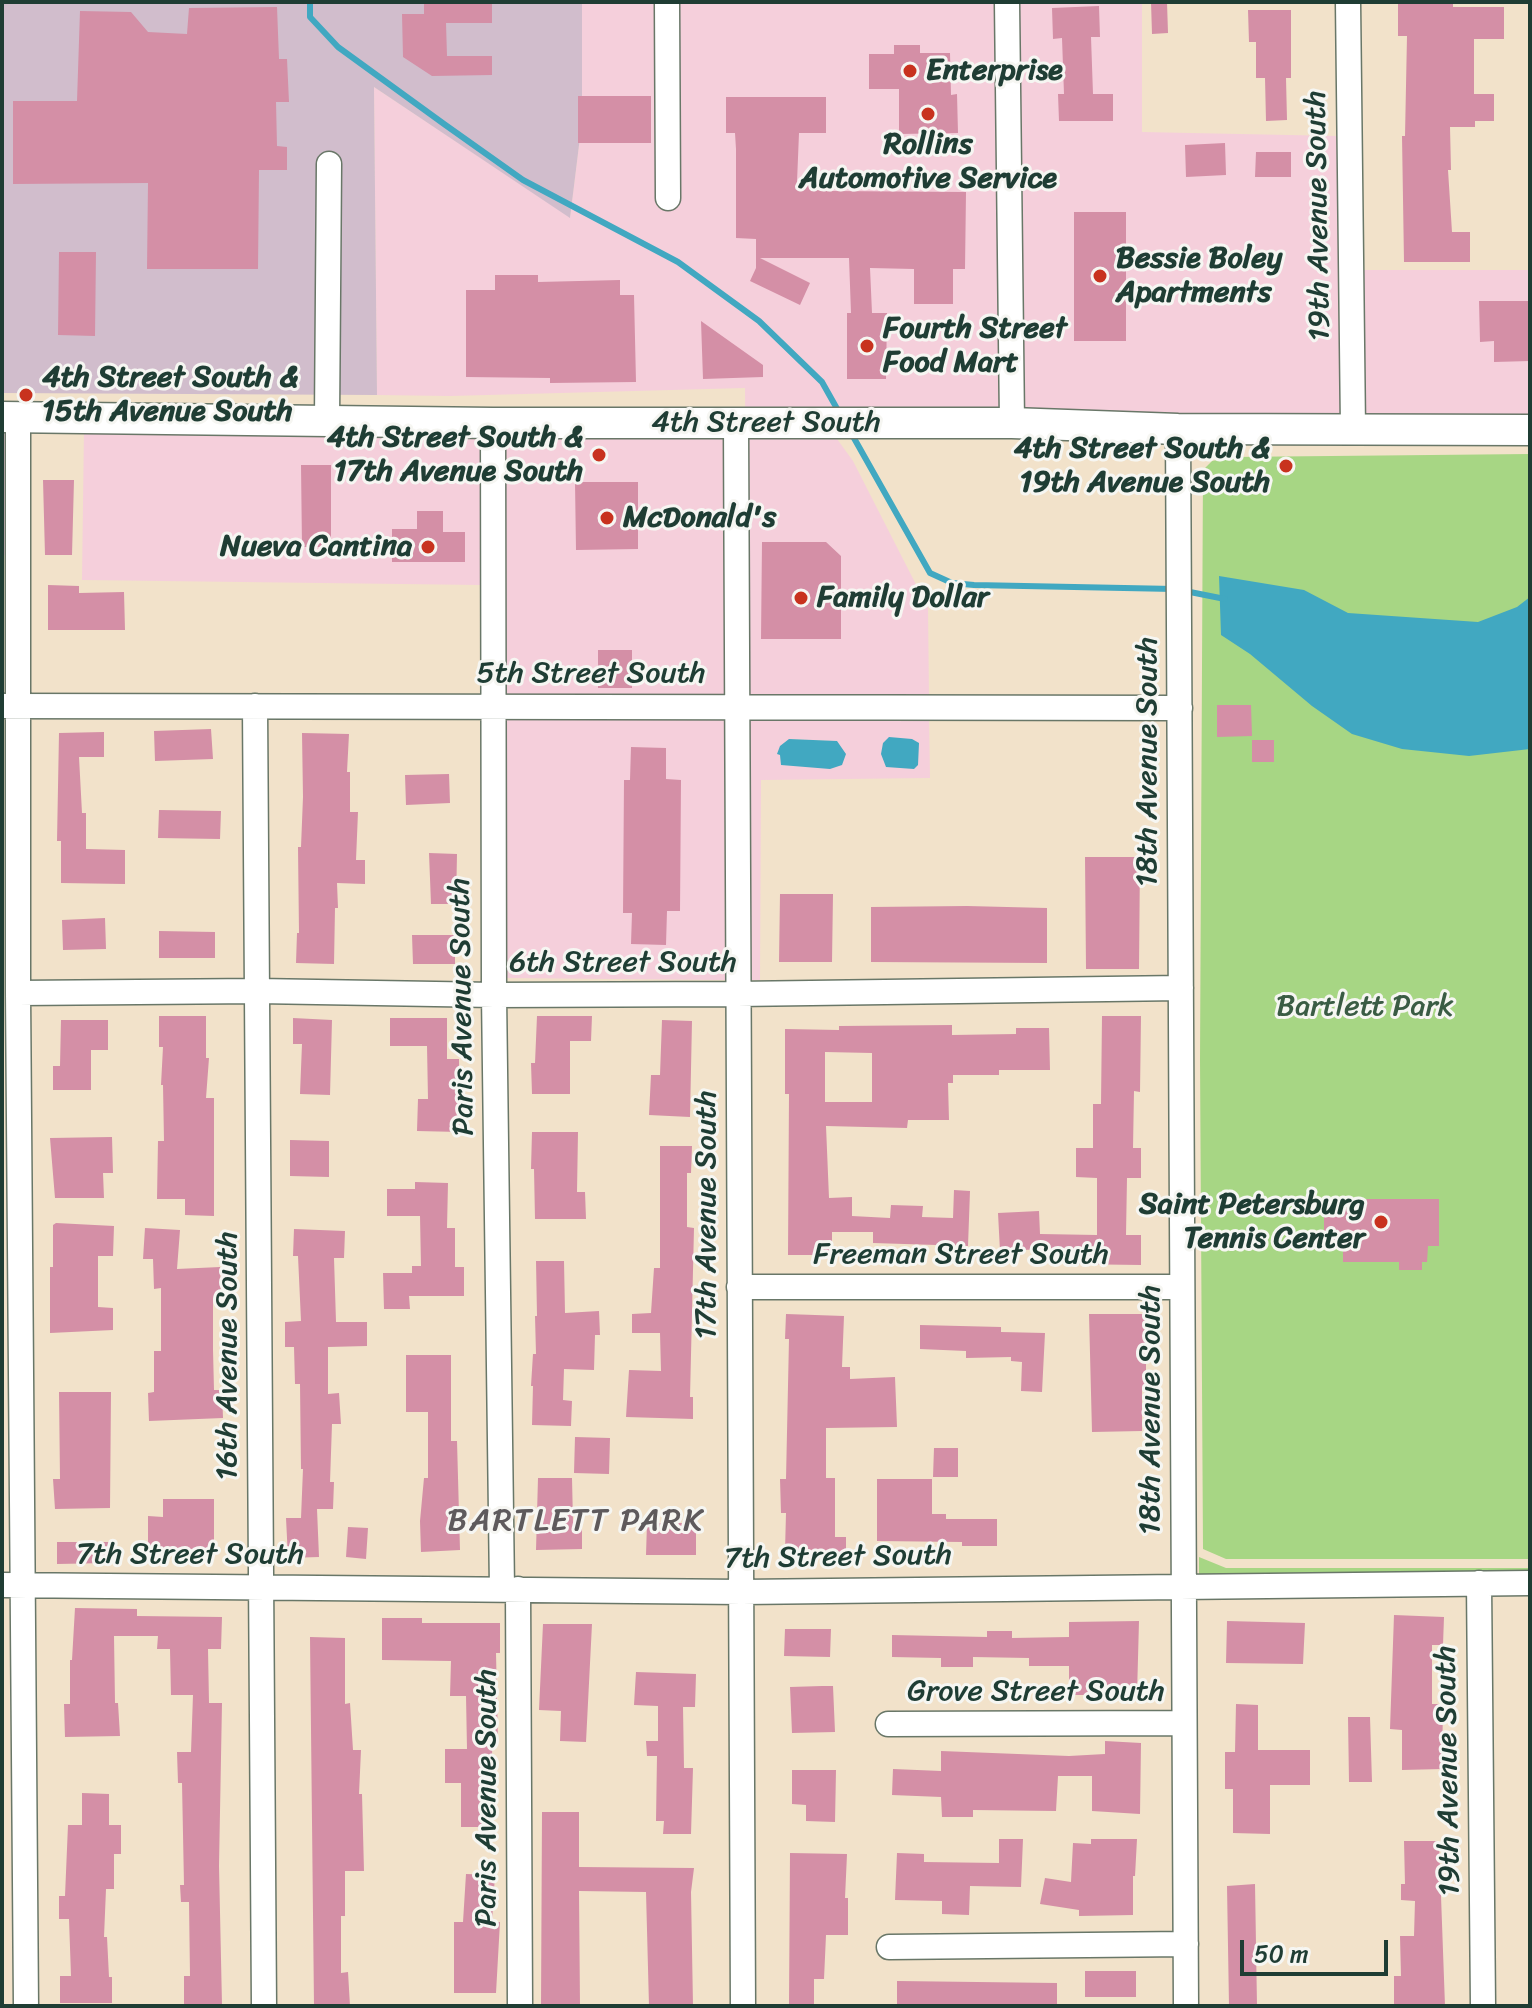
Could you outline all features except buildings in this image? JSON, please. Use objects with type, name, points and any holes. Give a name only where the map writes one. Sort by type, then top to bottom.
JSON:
[{"type":"main road","name":"4th Street South","points":[[10,417],[493,423],[1012,423],[1178,429],[1530,430]]},
{"type":"street","points":[[667,2],[668,198]]},
{"type":"street","points":[[1007,2],[1012,423]]},
{"type":"street","name":"19th Avenue South","points":[[1348,2],[1353,429]]},
{"type":"street","points":[[327,420],[329,164]]},
{"type":"street","points":[[10,417],[9,706],[18,993],[12,1585],[26,2006]]},
{"type":"street","name":"Paris Avenue South","points":[[493,423],[494,995],[520,2006]]},
{"type":"street","name":"17th Avenue South","points":[[736,423],[743,2006]]},
{"type":"street","name":"18th Avenue South","points":[[1178,429],[1186,2006]]},
{"type":"street","name":"5th Street South","points":[[9,706],[1180,708]]},
{"type":"street","name":"16th Avenue South","points":[[255,706],[264,2006]]},
{"type":"street","name":"6th Street South","points":[[18,993],[737,994],[1181,988]]},
{"type":"street","name":"Freeman Street South","points":[[739,1287],[1182,1287]]},
{"type":"street","name":"19th Avenue South","points":[[1479,1583],[1483,2006]]},
{"type":"street","name":"7th Street South","points":[[12,1585],[742,1592],[1530,1583]]},
{"type":"street","name":"Grove Street South","points":[[888,1724],[1184,1723]]},
{"type":"street","points":[[889,1947],[1186,1944]]},
{"type":"shaded area","points":[[2,2],[582,2],[582,121],[570,218],[374,87],[377,395],[2,393]]},
{"type":"shaded area","points":[[582,2],[995,2],[1000,413],[816,410],[853,461],[928,608],[929,697],[748,696],[745,388],[377,395],[374,87],[570,217],[582,121]]},
{"type":"shaded area","points":[[1018,2],[1142,2],[1142,132],[1338,136],[1342,419],[1023,413]]},
{"type":"shaded area","points":[[1363,270],[1530,270],[1530,420],[1365,419]]},
{"type":"shaded area","points":[[2,427],[6,427],[6,555],[2,555]]},
{"type":"shaded area","points":[[84,428],[481,433],[481,585],[82,580]]},
{"type":"shaded area","points":[[724,433],[725,980],[506,978],[504,715],[581,695],[504,695],[504,434]]},
{"type":"shaded area","points":[[748,716],[929,717],[930,778],[761,780],[760,980],[748,980]],"holes":[[[790,739],[837,741],[780,754]]]},
{"type":"green space","name":"Bartlett Park","points":[[1530,454],[1530,1559],[1226,1559],[1203,1549],[1200,1059],[1203,470],[1212,461],[1232,457]]},
{"type":"green space","points":[[1199,1557],[1226,1568],[1530,1568],[1530,1573],[1199,1576]]},
{"type":"water","points":[[1219,576],[1304,590],[1348,613],[1478,622],[1517,607],[1530,597],[1530,749],[1469,756],[1402,749],[1352,734],[1221,635]]},
{"type":"water","points":[[889,737],[912,739],[919,743],[918,765],[914,769],[886,767],[881,754],[883,743]]},
{"type":"water","points":[[789,739],[837,741],[846,754],[842,765],[830,769],[781,765],[780,755],[777,754],[780,746]]},
{"type":"waterway","points":[[310,2],[310,17],[338,47],[444,124],[523,180],[678,262],[759,321],[822,382],[840,414]]},
{"type":"waterway","points":[[850,431],[930,573],[952,583],[974,585],[1174,589]]},
{"type":"waterway","points":[[1185,591],[1225,599]]},
{"type":"place","name":"Enterprise","points":[[910,71]]},
{"type":"place","name":"Rollins Automotive Service","points":[[928,114]]},
{"type":"place","name":"Bessie Boley Apartments","points":[[1100,276]]},
{"type":"place","name":"Fourth Street Food Mart","points":[[867,346]]},
{"type":"place","name":"4th Street South & 15th Avenue South","points":[[26,395]]},
{"type":"place","name":"4th Street South & 17th Avenue South","points":[[599,455]]},
{"type":"place","name":"4th Street South & 19th Avenue South","points":[[1286,466]]},
{"type":"place","name":"McDonald's","points":[[607,518]]},
{"type":"place","name":"Nueva Cantina","points":[[428,547]]},
{"type":"place","name":"Family Dollar","points":[[801,598]]},
{"type":"place","name":"Saint Petersburg Tennis Center","points":[[1381,1222]]},
{"type":"district","name":"BARTLETT PARK","points":[[576,1522]]}]
